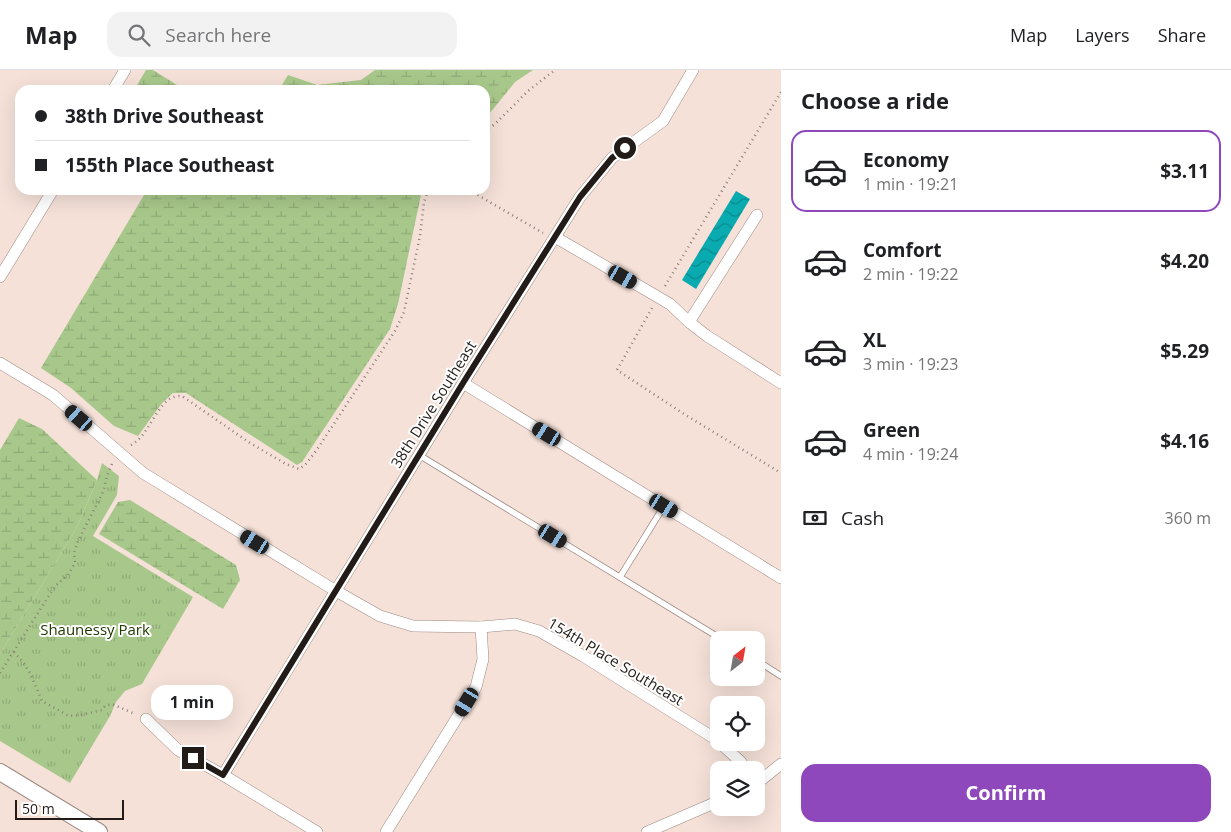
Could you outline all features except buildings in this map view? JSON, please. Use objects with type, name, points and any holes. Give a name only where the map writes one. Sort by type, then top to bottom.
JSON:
[{"type":"street","points":[[116,85],[125,70]]},
{"type":"street","name":"38th Drive Southeast","points":[[223,775],[463,383],[580,197],[612,158],[663,121],[693,70]]},
{"type":"street","points":[[0,277],[49,195]]},
{"type":"street","points":[[689,322],[757,215]]},
{"type":"street","points":[[554,238],[670,304],[707,336],[781,382]]},
{"type":"street","name":"154th Place Southeast","points":[[0,363],[53,395],[143,472],[380,616],[413,626],[481,627],[515,624],[539,631],[583,656],[710,735]]},
{"type":"street","points":[[463,383],[781,578]]},
{"type":"street","points":[[386,832],[476,687],[483,659],[481,627]]},
{"type":"street","points":[[146,718],[178,750],[318,832]]},
{"type":"street","name":"154th Place Southeast","points":[[729,751],[740,761]]},
{"type":"street","points":[[765,777],[781,764]]},
{"type":"street","points":[[0,772],[99,832]]},
{"type":"street","points":[[647,832],[710,805]]},
{"type":"lane","points":[[419,455],[710,632]]},
{"type":"lane","points":[[620,577],[664,506]]},
{"type":"lane","points":[[765,666],[781,676]]},
{"type":"path","points":[[490,128],[528,91],[555,70]]},
{"type":"path","points":[[0,673],[55,586],[63,580],[75,564],[74,553],[78,541],[103,492],[108,473],[118,451],[135,443],[163,405],[172,397],[182,396],[286,464],[299,469],[305,465],[395,331],[404,312],[426,195]]},
{"type":"path","points":[[478,195],[554,238]]},
{"type":"path","points":[[14,652],[30,672],[42,701],[69,716],[102,710],[105,706],[112,704],[146,718]]},
{"type":"green space","points":[[146,70],[153,70],[177,85],[137,85]]},
{"type":"green space","points":[[375,70],[533,70],[515,82],[490,113],[490,85],[317,85],[361,80]]},
{"type":"green space","points":[[288,75],[317,85],[282,85]]},
{"type":"green space","points":[[144,195],[421,195],[398,304],[390,329],[302,462],[297,465],[186,393],[173,393],[162,403],[138,436],[114,426],[71,388],[41,368]]},
{"type":"green space","points":[[19,418],[42,429],[97,480],[77,527],[0,654],[0,450]]},
{"type":"green space","name":"Shaunessy Park","points":[[102,463],[119,476],[117,495],[93,536],[193,597],[142,684],[125,691],[116,702],[110,716],[70,783],[0,741],[0,654],[77,527],[97,480]]},
{"type":"green space","points":[[130,500],[236,565],[240,580],[223,609],[99,534],[118,502]]},
{"type":"water","points":[[736,191],[750,199],[696,289],[682,280]]},
{"type":"route","points":[[193,758],[223,775],[463,383],[580,197],[612,158],[625,148]]}]
